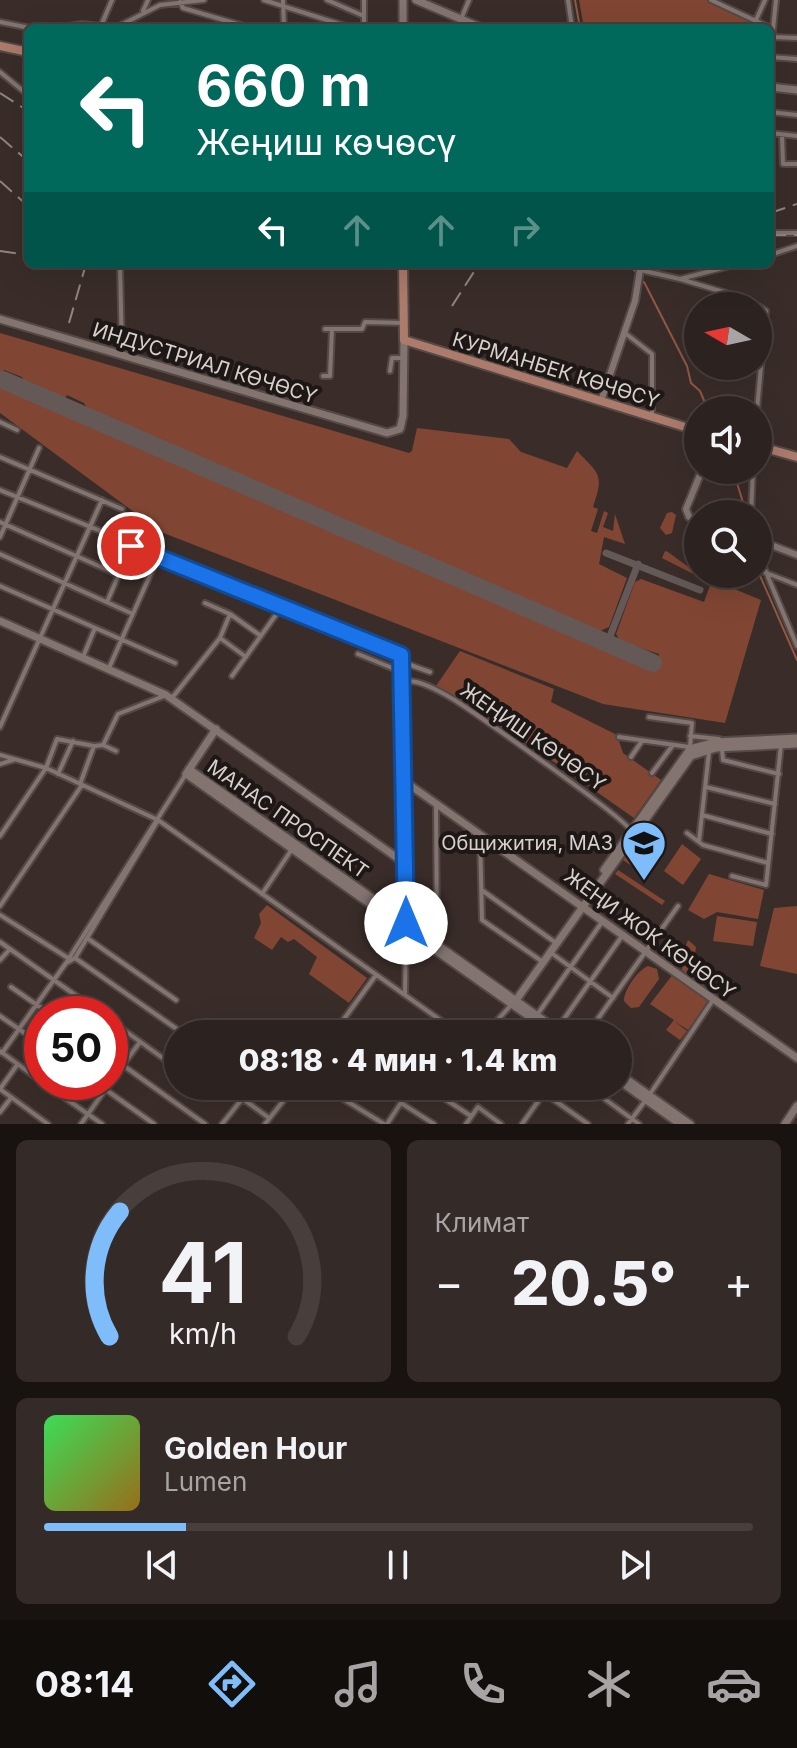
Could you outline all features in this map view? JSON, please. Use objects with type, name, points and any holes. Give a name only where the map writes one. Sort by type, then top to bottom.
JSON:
[{"type":"main road","points":[[403,0],[403,24]]},
{"type":"main road","points":[[416,0],[427,2],[473,24]]},
{"type":"main road","points":[[0,46],[24,51]]},
{"type":"main road","points":[[774,87],[797,90]]},
{"type":"main road","points":[[403,268],[403,358]]},
{"type":"main road","name":"ИНДУСТРИАЛ КӨЧӨСҮ","points":[[0,319],[378,431],[394,433],[400,429],[403,358]]},
{"type":"main road","name":"КУРМАНБЕК КӨЧӨСҮ","points":[[404,340],[684,427]]},
{"type":"main road","points":[[772,450],[797,457]]},
{"type":"main road","points":[[1,624],[169,696],[406,864]]},
{"type":"main road","points":[[216,729],[188,772],[539,1019]]},
{"type":"main road","points":[[602,876],[608,859],[631,827],[691,756],[720,743],[781,741]]},
{"type":"main road","points":[[514,1002],[691,747],[716,742],[797,741]]},
{"type":"main road","name":"ЖЕҢИ ЖОК КӨЧӨСҮ","points":[[405,789],[414,787],[436,801],[797,1058]]},
{"type":"main road","points":[[405,789],[406,926]]},
{"type":"main road","points":[[632,1085],[680,1124]]},
{"type":"main road","points":[[632,1088],[690,1124]]},
{"type":"main road","points":[[785,1124],[797,1106]]},
{"type":"street","points":[[102,24],[112,0]]},
{"type":"street","points":[[142,13],[148,0]]},
{"type":"street","points":[[180,0],[183,8],[237,24]]},
{"type":"street","points":[[124,24],[142,13],[180,0],[204,0]]},
{"type":"street","points":[[264,0],[339,24]]},
{"type":"street","points":[[283,0],[284,24]]},
{"type":"street","points":[[327,0],[364,16]]},
{"type":"street","points":[[364,0],[364,24]]},
{"type":"street","points":[[461,19],[468,0]]},
{"type":"street","points":[[568,0],[571,24]]},
{"type":"street","points":[[711,0],[764,24]]},
{"type":"street","points":[[756,20],[765,0]]},
{"type":"street","points":[[774,24],[776,0]]},
{"type":"street","points":[[0,22],[24,27]]},
{"type":"street","points":[[774,37],[797,38]]},
{"type":"street","points":[[774,58],[797,59]]},
{"type":"street","points":[[0,72],[24,92]]},
{"type":"street","points":[[774,112],[797,115]]},
{"type":"street","points":[[774,134],[797,136]]},
{"type":"street","points":[[782,135],[783,164],[797,164]]},
{"type":"street","points":[[774,233],[797,233]]},
{"type":"street","points":[[774,254],[797,246]]},
{"type":"street","points":[[120,268],[122,355]]},
{"type":"street","points":[[601,401],[625,332],[640,268]]},
{"type":"street","points":[[643,268],[724,292]]},
{"type":"street","points":[[680,279],[723,268]]},
{"type":"street","points":[[325,329],[362,329],[365,322],[404,323]]},
{"type":"street","points":[[323,376],[330,376],[332,329]]},
{"type":"street","points":[[625,332],[652,354],[652,417]]},
{"type":"street","points":[[390,371],[392,358],[403,358]]},
{"type":"street","points":[[0,422],[17,430]]},
{"type":"street","points":[[0,537],[3,523],[39,448]]},
{"type":"street","points":[[0,457],[122,509]]},
{"type":"street","points":[[0,490],[397,652],[402,662],[405,789]]},
{"type":"street","points":[[0,727],[102,500]]},
{"type":"street","points":[[3,523],[119,575]]},
{"type":"street","points":[[772,545],[797,555]]},
{"type":"street","points":[[107,602],[131,546]]},
{"type":"street","points":[[0,554],[133,614]]},
{"type":"street","points":[[109,668],[158,557]]},
{"type":"street","points":[[772,575],[797,585]]},
{"type":"street","points":[[0,586],[175,663]]},
{"type":"street","points":[[771,588],[797,646]]},
{"type":"street","points":[[205,603],[230,614],[261,636]]},
{"type":"street","points":[[232,676],[283,605]]},
{"type":"street","points":[[103,745],[118,714],[169,696],[220,638],[230,614]]},
{"type":"street","points":[[83,657],[95,628]]},
{"type":"street","points":[[220,638],[246,657]]},
{"type":"street","points":[[358,654],[402,672]]},
{"type":"street","points":[[402,662],[430,672]]},
{"type":"street","name":"ЖЕҢИШ КӨЧӨСҮ","points":[[402,685],[406,680],[413,680],[452,699],[631,827]]},
{"type":"street","points":[[619,737],[691,747],[692,723],[649,717]]},
{"type":"street","points":[[690,736],[720,743],[723,760],[779,774]]},
{"type":"street","points":[[0,836],[46,768],[57,739],[103,745],[116,751]]},
{"type":"street","points":[[58,774],[73,741]]},
{"type":"street","points":[[631,757],[642,741]]},
{"type":"street","points":[[732,876],[766,885],[781,741]]},
{"type":"street","points":[[652,773],[673,745]]},
{"type":"street","points":[[0,906],[81,784],[94,746]]},
{"type":"street","points":[[699,841],[709,748]]},
{"type":"street","points":[[0,755],[46,768],[158,820],[440,1020]]},
{"type":"street","points":[[0,764],[16,759]]},
{"type":"street","points":[[70,960],[188,772]]},
{"type":"street","points":[[706,787],[775,804]]},
{"type":"street","points":[[436,801],[441,949]]},
{"type":"street","points":[[702,815],[772,834]]},
{"type":"street","points":[[43,996],[87,938],[154,833],[158,820]]},
{"type":"street","points":[[479,832],[482,920],[543,962]]},
{"type":"street","points":[[687,833],[699,841],[768,863]]},
{"type":"street","points":[[262,894],[294,847]]},
{"type":"street","points":[[482,891],[556,943]]},
{"type":"street","points":[[597,1020],[678,906]]},
{"type":"street","points":[[0,915],[164,1021]]},
{"type":"street","points":[[539,1019],[570,967],[604,920]]},
{"type":"street","points":[[405,995],[406,926]]},
{"type":"street","points":[[566,1020],[623,934]]},
{"type":"street","points":[[87,938],[176,1000]]},
{"type":"street","points":[[0,942],[77,996]]},
{"type":"street","points":[[0,960],[10,949]]},
{"type":"street","points":[[550,952],[613,998]]},
{"type":"street","points":[[343,1020],[376,975]]},
{"type":"street","points":[[11,987],[24,996]]},
{"type":"street","points":[[630,1121],[713,1000]]},
{"type":"street","points":[[498,1020],[514,1002]]},
{"type":"street","points":[[0,1016],[24,1032]]},
{"type":"street","points":[[24,1023],[1,1052],[24,1068]]},
{"type":"street","points":[[128,1033],[164,1059]]},
{"type":"street","points":[[128,1058],[140,1042]]},
{"type":"street","points":[[18,1064],[0,1089],[48,1124]]},
{"type":"street","points":[[128,1069],[205,1124]]},
{"type":"street","points":[[0,1112],[11,1097]]},
{"type":"street","points":[[68,1100],[102,1124]]},
{"type":"street","points":[[81,1124],[98,1100]]},
{"type":"street","points":[[121,1100],[154,1124]]},
{"type":"street","points":[[222,1124],[241,1100]]},
{"type":"street","points":[[243,1100],[269,1118]]},
{"type":"street","points":[[265,1124],[284,1100]]},
{"type":"street","points":[[345,1100],[385,1124],[403,1100]]},
{"type":"street","points":[[446,1100],[471,1116]]},
{"type":"street","points":[[522,1124],[539,1100]]},
{"type":"street","points":[[554,1100],[588,1124]]},
{"type":"street","points":[[604,1100],[630,1121],[639,1124]]},
{"type":"street","points":[[401,1103],[434,1124]]},
{"type":"street","points":[[466,1124],[478,1107],[501,1124]]},
{"type":"shaded area","points":[[579,0],[708,0],[761,24],[583,24]]},
{"type":"shaded area","points":[[0,333],[409,453],[417,428],[509,439],[521,452],[567,468],[577,451],[595,471],[599,481],[593,507],[598,509],[591,531],[597,533],[604,511],[608,513],[603,527],[613,531],[615,514],[625,544],[604,537],[599,564],[627,578],[609,627],[598,632],[88,410],[84,403],[67,395],[65,399],[4,370],[0,380]]},
{"type":"shaded area","points":[[0,386],[653,672],[659,654],[621,642],[616,634],[635,582],[641,579],[704,602],[709,588],[732,588],[761,600],[725,723],[603,704],[161,532],[0,413]]},
{"type":"shaded area","points":[[667,513],[676,515],[672,533],[666,535],[660,528]]},
{"type":"shaded area","points":[[665,551],[684,564],[684,569],[662,558]]},
{"type":"shaded area","points":[[460,651],[554,689],[551,702],[617,735],[623,753],[661,780],[634,818],[534,748],[436,686]]},
{"type":"shaded area","points":[[635,842],[647,851],[638,870],[623,860]]},
{"type":"shaded area","points":[[682,844],[701,859],[683,885],[664,871]]},
{"type":"shaded area","points":[[618,870],[665,901],[662,905],[615,874]]},
{"type":"shaded area","points":[[709,874],[764,890],[758,919],[717,912],[704,919],[688,910]]},
{"type":"shaded area","points":[[267,905],[367,978],[349,1003],[309,974],[317,957],[294,939],[288,942],[281,937],[272,950],[254,938],[261,923],[259,914]]},
{"type":"shaded area","points":[[797,906],[797,974],[760,966],[774,908]]},
{"type":"shaded area","points":[[717,916],[757,922],[753,946],[713,941]]},
{"type":"shaded area","points":[[688,940],[696,947],[693,970],[704,973],[704,987],[682,970]]},
{"type":"shaded area","points":[[648,966],[657,969],[659,979],[639,1007],[631,1008],[624,1001],[626,992],[636,976]]},
{"type":"shaded area","points":[[674,973],[710,998],[688,1030],[674,1021],[687,1031],[680,1040],[666,1030],[674,1020],[650,1004]]},
{"type":"waterway","points":[[575,0],[579,24]]},
{"type":"waterway","points":[[632,268],[635,271]]},
{"type":"waterway","points":[[644,282],[687,366],[691,383],[702,396]]},
{"type":"waterway","points":[[737,484],[742,500]]},
{"type":"waterway","points":[[765,588],[797,660]]},
{"type":"taxiway","points":[[606,553],[700,590]]},
{"type":"taxiway","points":[[607,644],[638,564]]},
{"type":"runway","points":[[3,380],[653,663]]},
{"type":"railway","points":[[0,93],[24,108]]},
{"type":"railway","points":[[0,137],[24,158]]},
{"type":"railway","points":[[0,181],[24,202]]},
{"type":"railway","points":[[774,212],[797,204]]},
{"type":"railway","points":[[774,235],[797,235]]},
{"type":"railway","points":[[0,251],[24,254]]},
{"type":"railway","points":[[69,323],[85,268]]},
{"type":"railway","points":[[452,306],[476,268]]},
{"type":"place","name":"Общижития, МАЗ","points":[[644,882]]},
{"type":"route","points":[[131,546],[401,655],[406,738],[406,923]]}]
